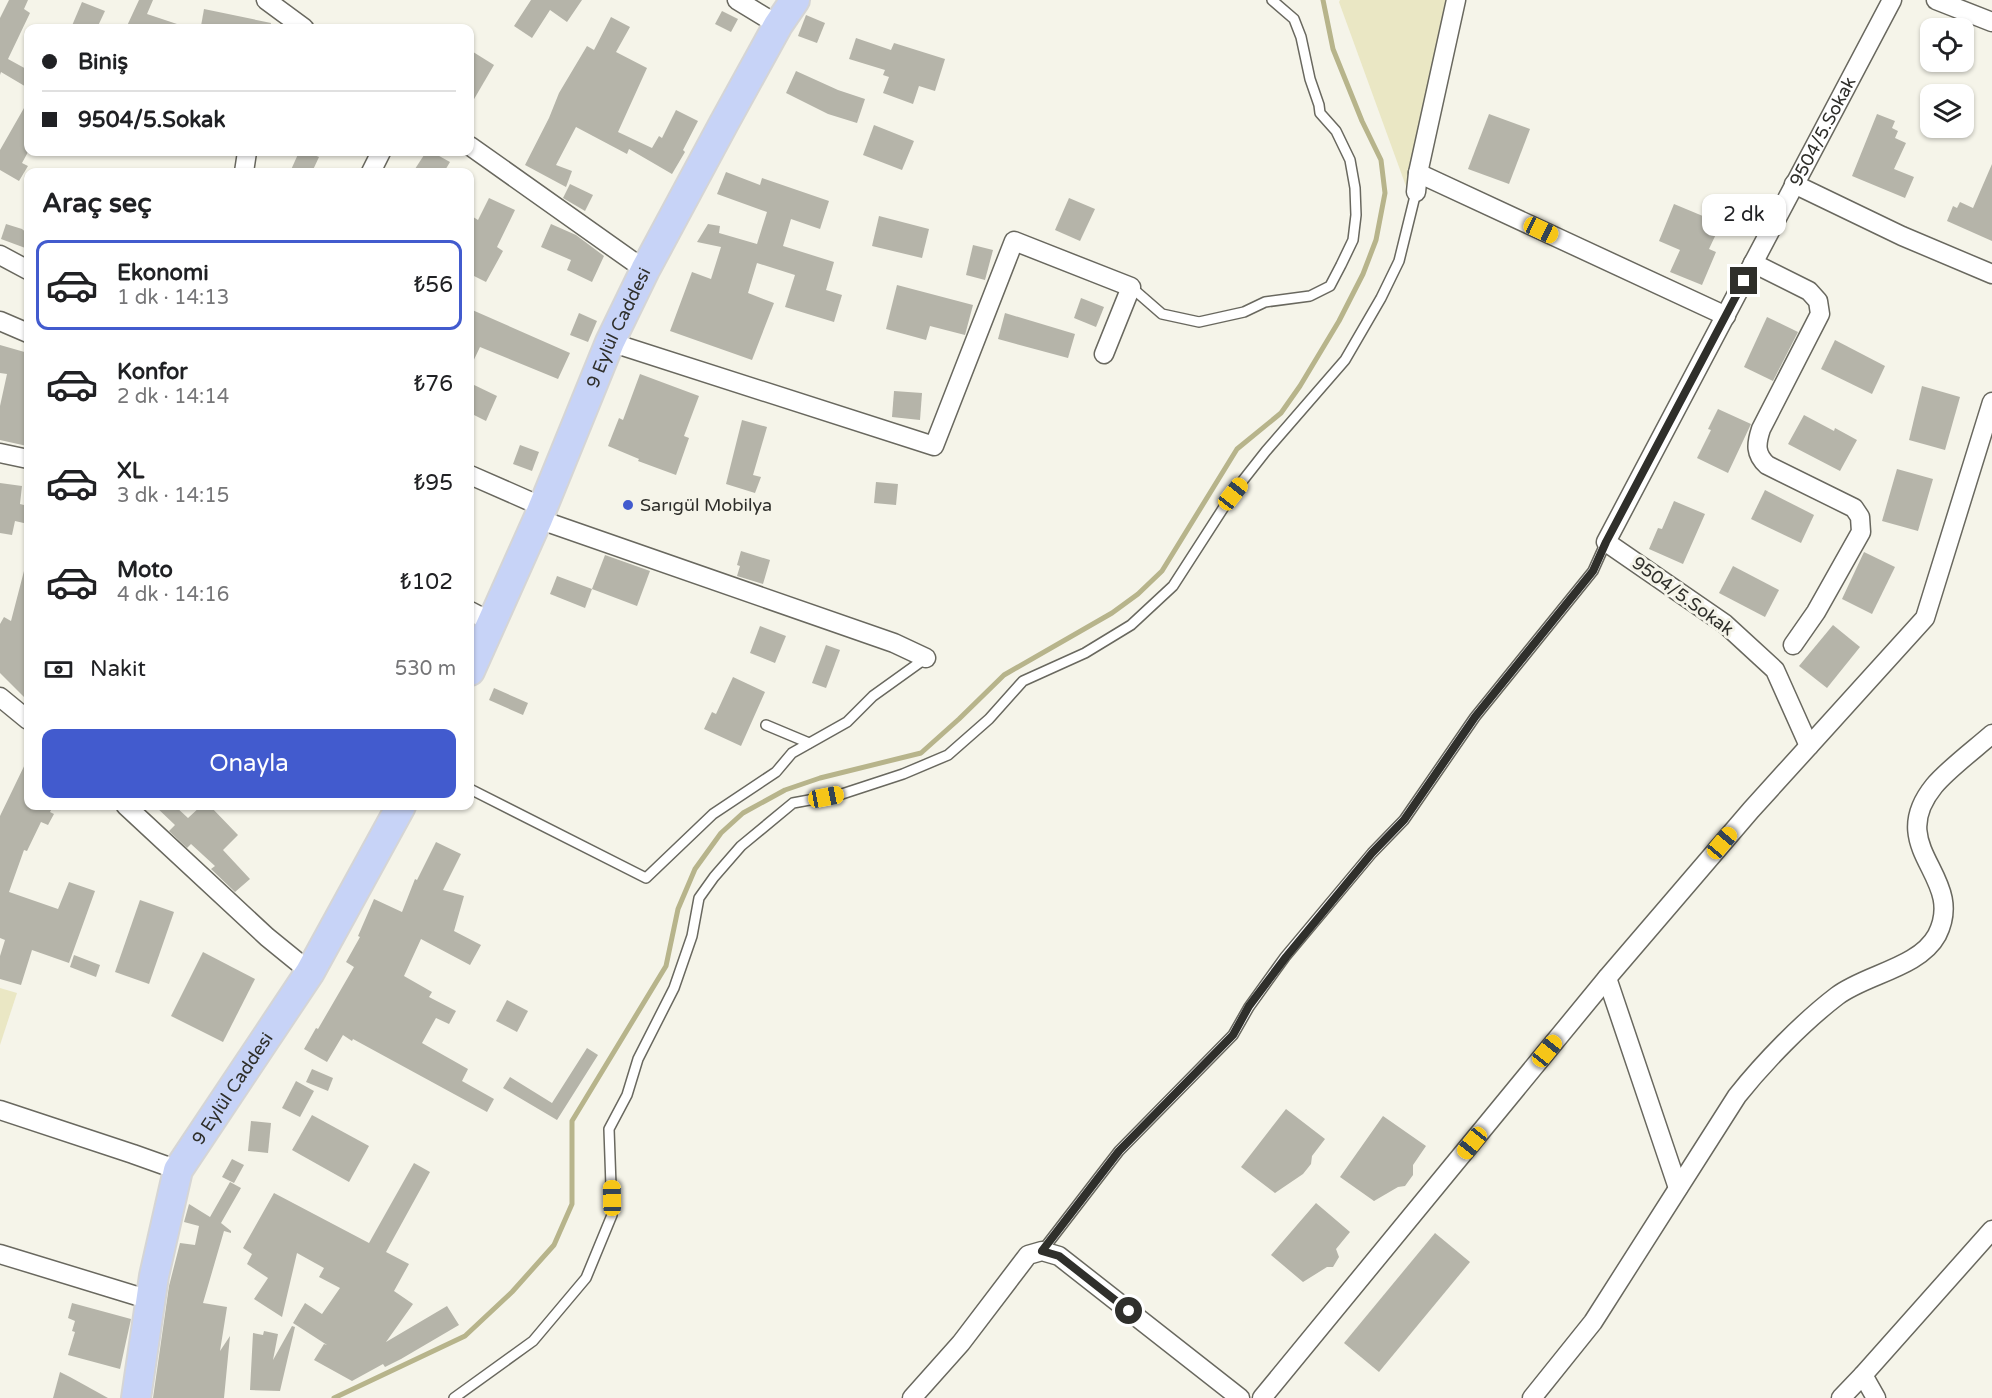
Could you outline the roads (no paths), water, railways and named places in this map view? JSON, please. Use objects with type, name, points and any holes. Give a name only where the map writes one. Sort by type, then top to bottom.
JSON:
[{"type":"main road","name":"9 Eylül Caddesi","points":[[474,651],[481,617],[540,513],[610,342],[645,270],[778,25],[795,0]]},
{"type":"main road","name":"9 Eylül Caddesi","points":[[136,1398],[154,1276],[178,1170],[310,972],[399,810]]},
{"type":"street","points":[[266,0],[284,22]]},
{"type":"street","points":[[737,0],[778,25]]},
{"type":"street","points":[[1416,192],[1418,173],[1456,0]]},
{"type":"street","name":"9504/5.Sokak","points":[[1809,746],[1775,670],[1725,624],[1606,542],[1892,0]]},
{"type":"street","points":[[1936,0],[1992,22]]},
{"type":"street","points":[[474,149],[645,270]]},
{"type":"street","points":[[1418,173],[1726,316]]},
{"type":"street","points":[[1794,184],[1902,237],[1992,274]]},
{"type":"street","points":[[610,342],[934,446],[1014,241],[1131,287],[1104,354]]},
{"type":"street","points":[[0,255],[24,268]]},
{"type":"street","points":[[1753,263],[1809,291],[1818,301],[1820,314],[1761,429],[1757,441],[1758,457],[1767,465],[1854,508],[1860,517],[1861,532],[1845,563],[1793,645]]},
{"type":"street","points":[[0,321],[24,331]]},
{"type":"street","points":[[1262,1398],[1606,978],[1751,810],[1924,618],[1992,402]]},
{"type":"street","points":[[0,453],[24,458]]},
{"type":"street","points":[[474,477],[540,513],[894,643],[926,658]]},
{"type":"street","points":[[0,697],[24,717]]},
{"type":"street","points":[[1532,1398],[1593,1322],[1737,1095],[1755,1072],[1839,994],[1918,956],[1930,946],[1938,933],[1943,916],[1944,898],[1937,878],[1922,853],[1917,833],[1917,820],[1921,807],[1934,785],[1992,734]]},
{"type":"street","points":[[130,810],[267,937],[310,972]]},
{"type":"street","points":[[1606,978],[1678,1188]]},
{"type":"street","points":[[0,1110],[178,1170]]},
{"type":"street","points":[[1841,1398],[1992,1230]]},
{"type":"street","points":[[912,1398],[961,1343],[1028,1255],[1042,1251],[1059,1256],[1240,1398]]},
{"type":"street","points":[[0,1254],[150,1300]]},
{"type":"street","points":[[1863,1375],[1876,1398]]},
{"type":"lane","points":[[1131,287],[1162,314],[1199,322],[1244,312],[1265,302],[1310,296],[1330,286],[1341,265],[1353,240],[1356,215],[1355,188],[1350,160],[1336,131],[1320,113],[1301,37],[1294,19],[1272,0]]},
{"type":"lane","points":[[454,1398],[533,1341],[586,1278],[612,1215],[609,1129],[627,1095],[638,1059],[674,988],[692,936],[699,898],[714,877],[741,846],[793,803],[842,794],[903,774],[948,754],[989,719],[1023,681],[1085,653],[1131,625],[1173,586],[1233,494],[1266,451],[1345,360],[1381,298],[1399,261],[1416,192]]},
{"type":"lane","points":[[1042,1251],[1119,1151],[1233,1035],[1249,1006],[1286,957],[1365,862],[1404,820],[1475,717],[1593,571],[1606,542]]},
{"type":"lane","points":[[474,791],[646,878],[713,814],[776,772],[792,753],[847,722],[873,696],[926,658]]},
{"type":"lane","points":[[766,725],[809,743]]},
{"type":"waterway","points":[[334,1398],[465,1336],[512,1292],[554,1245],[572,1204],[572,1121],[666,966],[678,909],[695,869],[721,833],[743,813],[785,790],[820,778],[921,753],[1004,675],[1112,613],[1138,594],[1162,571],[1237,449],[1281,413],[1339,321],[1363,274],[1376,240],[1385,193],[1381,160],[1362,121],[1333,49],[1323,0]]},
{"type":"place","name":"Sarıgül Mobilya","points":[[628,505]]}]
